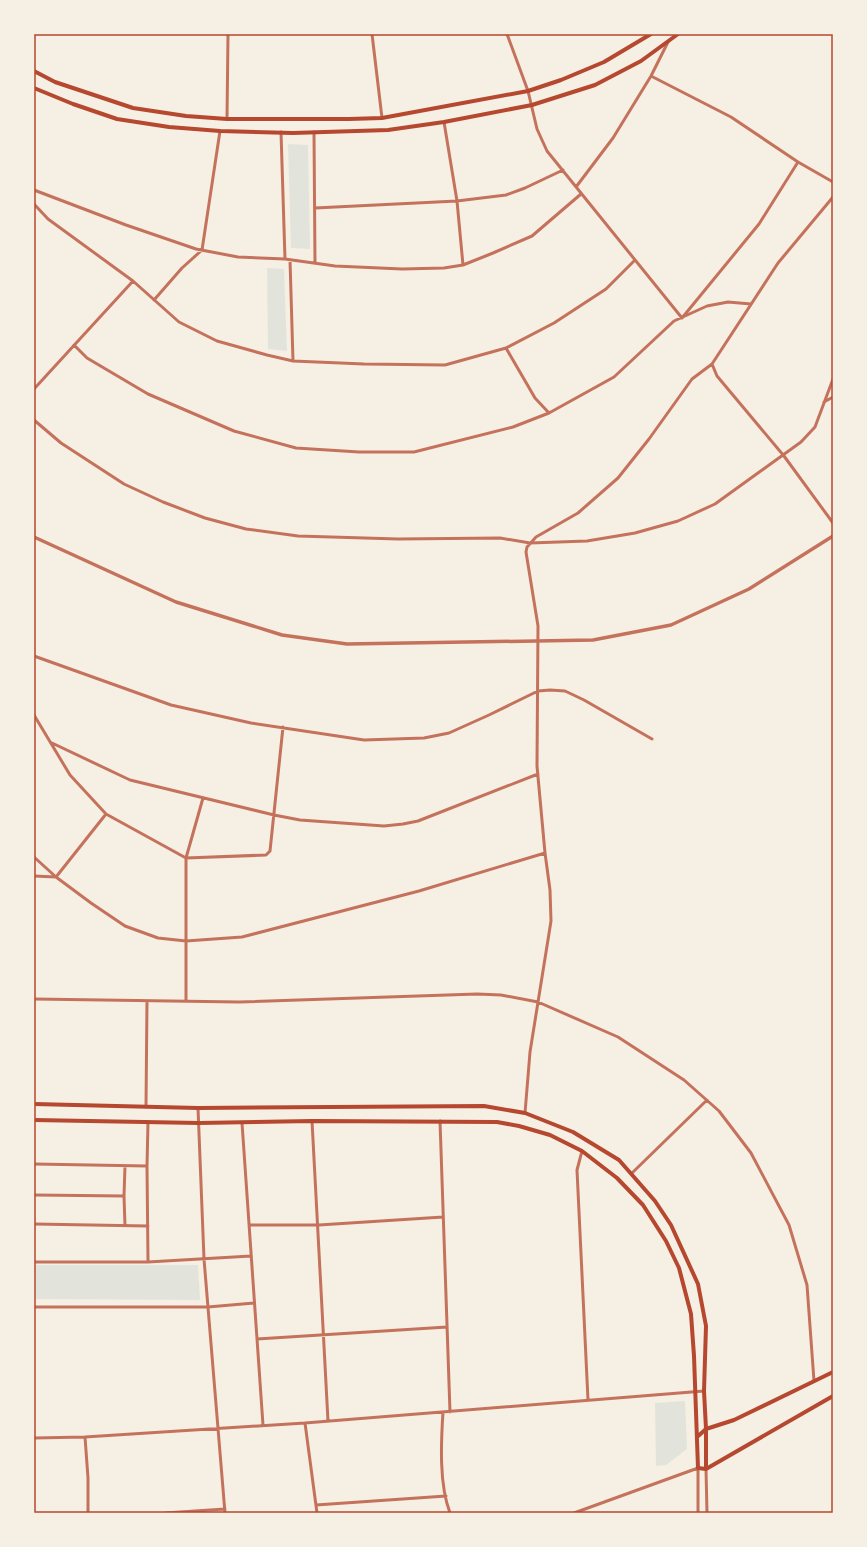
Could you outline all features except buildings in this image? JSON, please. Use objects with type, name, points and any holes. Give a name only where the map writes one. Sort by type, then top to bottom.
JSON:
[{"type":"main road","points":[[34,71],[56,82],[133,108],[186,116],[227,119],[382,118],[528,91],[561,80],[604,62],[651,34]]},
{"type":"main road","points":[[34,88],[73,104],[117,119],[169,127],[220,131],[281,132],[388,130],[444,122],[532,105],[596,85],[641,61],[678,34]]},
{"type":"main road","points":[[34,1104],[198,1108],[484,1106],[525,1113],[572,1132],[620,1160],[632,1173],[671,1225],[698,1284],[706,1326],[704,1391],[706,1470]]},
{"type":"main road","points":[[34,1120],[199,1123],[312,1121],[497,1122],[519,1126],[550,1135],[582,1152],[617,1178],[643,1205],[666,1241],[679,1268],[690,1314],[696,1392],[698,1468],[706,1470],[833,1396]]},
{"type":"main road","points":[[697,1438],[706,1429],[734,1420],[833,1372]]},
{"type":"street","points":[[227,119],[228,34]]},
{"type":"street","points":[[372,34],[382,118]]},
{"type":"street","points":[[507,34],[528,91],[537,129],[547,151],[682,318]]},
{"type":"street","points":[[576,187],[613,138],[651,76],[669,40]]},
{"type":"street","points":[[651,76],[731,117],[798,162],[833,182]]},
{"type":"street","points":[[444,122],[457,201],[463,265]]},
{"type":"street","points":[[154,300],[182,268],[202,250],[220,131]]},
{"type":"street","points":[[281,132],[284,259]]},
{"type":"street","points":[[314,132],[315,263]]},
{"type":"street","points":[[682,318],[759,224],[798,162]]},
{"type":"street","points":[[314,208],[457,201],[506,195],[525,188],[563,170]]},
{"type":"street","points":[[34,190],[119,222],[202,250],[238,257],[284,259],[335,266],[402,268],[444,268],[463,265],[532,236],[581,194]]},
{"type":"street","points":[[525,1113],[530,1052],[546,961],[551,921],[550,890],[544,853],[538,774],[538,626],[526,552],[530,543],[543,532],[578,513],[618,478],[649,439],[692,379],[712,364],[778,263],[833,197]]},
{"type":"street","points":[[34,204],[48,219],[133,281],[179,322],[216,341],[293,361],[445,365],[506,348],[554,323],[606,289],[635,260]]},
{"type":"street","points":[[290,260],[293,361]]},
{"type":"street","points":[[34,389],[133,281]]},
{"type":"street","points":[[74,345],[87,358],[148,394],[234,431],[296,448],[359,452],[414,452],[513,428],[548,414],[614,377],[674,321],[707,306],[728,302],[751,304]]},
{"type":"street","points":[[506,348],[535,398],[548,414]]},
{"type":"street","points":[[712,364],[716,376],[784,456],[833,523]]},
{"type":"street","points":[[34,420],[61,444],[124,484],[163,502],[205,518],[246,529],[298,536],[398,539],[500,538],[530,543],[587,541],[635,533],[678,521],[715,504],[784,456],[801,442],[815,427],[833,378]]},
{"type":"street","points":[[824,402],[833,397]]},
{"type":"street","points":[[34,537],[176,602],[282,636],[347,644],[593,640],[671,625],[748,589],[833,536]]},
{"type":"street","points":[[34,656],[171,705],[251,723],[364,740],[424,738],[449,733],[538,691],[550,690],[565,691],[584,700],[652,739]]},
{"type":"street","points":[[34,715],[70,774],[106,814],[186,858],[266,855],[270,851],[283,728]]},
{"type":"street","points":[[52,743],[130,780],[300,820],[384,826],[403,824],[418,820],[538,774]]},
{"type":"street","points":[[186,1001],[186,858],[203,798]]},
{"type":"street","points":[[56,877],[106,814]]},
{"type":"street","points":[[34,857],[56,877],[125,926],[158,938],[186,941],[242,937],[419,891],[544,853]]},
{"type":"street","points":[[34,876],[56,877]]},
{"type":"street","points":[[34,999],[239,1002],[477,994],[501,995],[538,1002],[618,1037],[684,1080],[707,1100],[719,1112],[750,1153],[789,1225],[807,1285],[814,1381]]},
{"type":"street","points":[[146,1107],[147,1001]]},
{"type":"street","points":[[632,1173],[707,1100]]},
{"type":"street","points":[[165,1513],[225,1511],[204,1258],[198,1108]]},
{"type":"street","points":[[312,1121],[319,1225],[328,1421]]},
{"type":"street","points":[[440,1121],[450,1412]]},
{"type":"street","points":[[148,1122],[148,1262]]},
{"type":"street","points":[[242,1123],[263,1425]]},
{"type":"street","points":[[582,1152],[577,1170],[588,1400]]},
{"type":"street","points":[[34,1164],[147,1166]]},
{"type":"street","points":[[124,1226],[125,1166]]},
{"type":"street","points":[[34,1195],[124,1196]]},
{"type":"street","points":[[249,1225],[319,1225],[443,1217]]},
{"type":"street","points":[[34,1224],[148,1226]]},
{"type":"street","points":[[34,1262],[148,1262],[251,1256]]},
{"type":"street","points":[[34,1307],[208,1307],[254,1303]]},
{"type":"street","points":[[257,1339],[447,1327]]},
{"type":"street","points":[[34,1438],[85,1437],[305,1423],[704,1391]]},
{"type":"street","points":[[443,1412],[441,1451],[446,1496],[450,1513]]},
{"type":"street","points":[[305,1423],[317,1513]]},
{"type":"street","points":[[85,1437],[88,1478],[88,1513]]},
{"type":"street","points":[[574,1513],[698,1468],[698,1513]]},
{"type":"street","points":[[706,1470],[707,1513]]},
{"type":"street","points":[[316,1505],[446,1496]]},
{"type":"shaded area","points":[[288,144],[308,145],[310,249],[291,248]]},
{"type":"shaded area","points":[[267,268],[284,269],[287,351],[268,349]]},
{"type":"shaded area","points":[[34,1265],[198,1265],[200,1300],[34,1299]]},
{"type":"shaded area","points":[[685,1401],[687,1449],[666,1465],[656,1466],[655,1403]]}]
